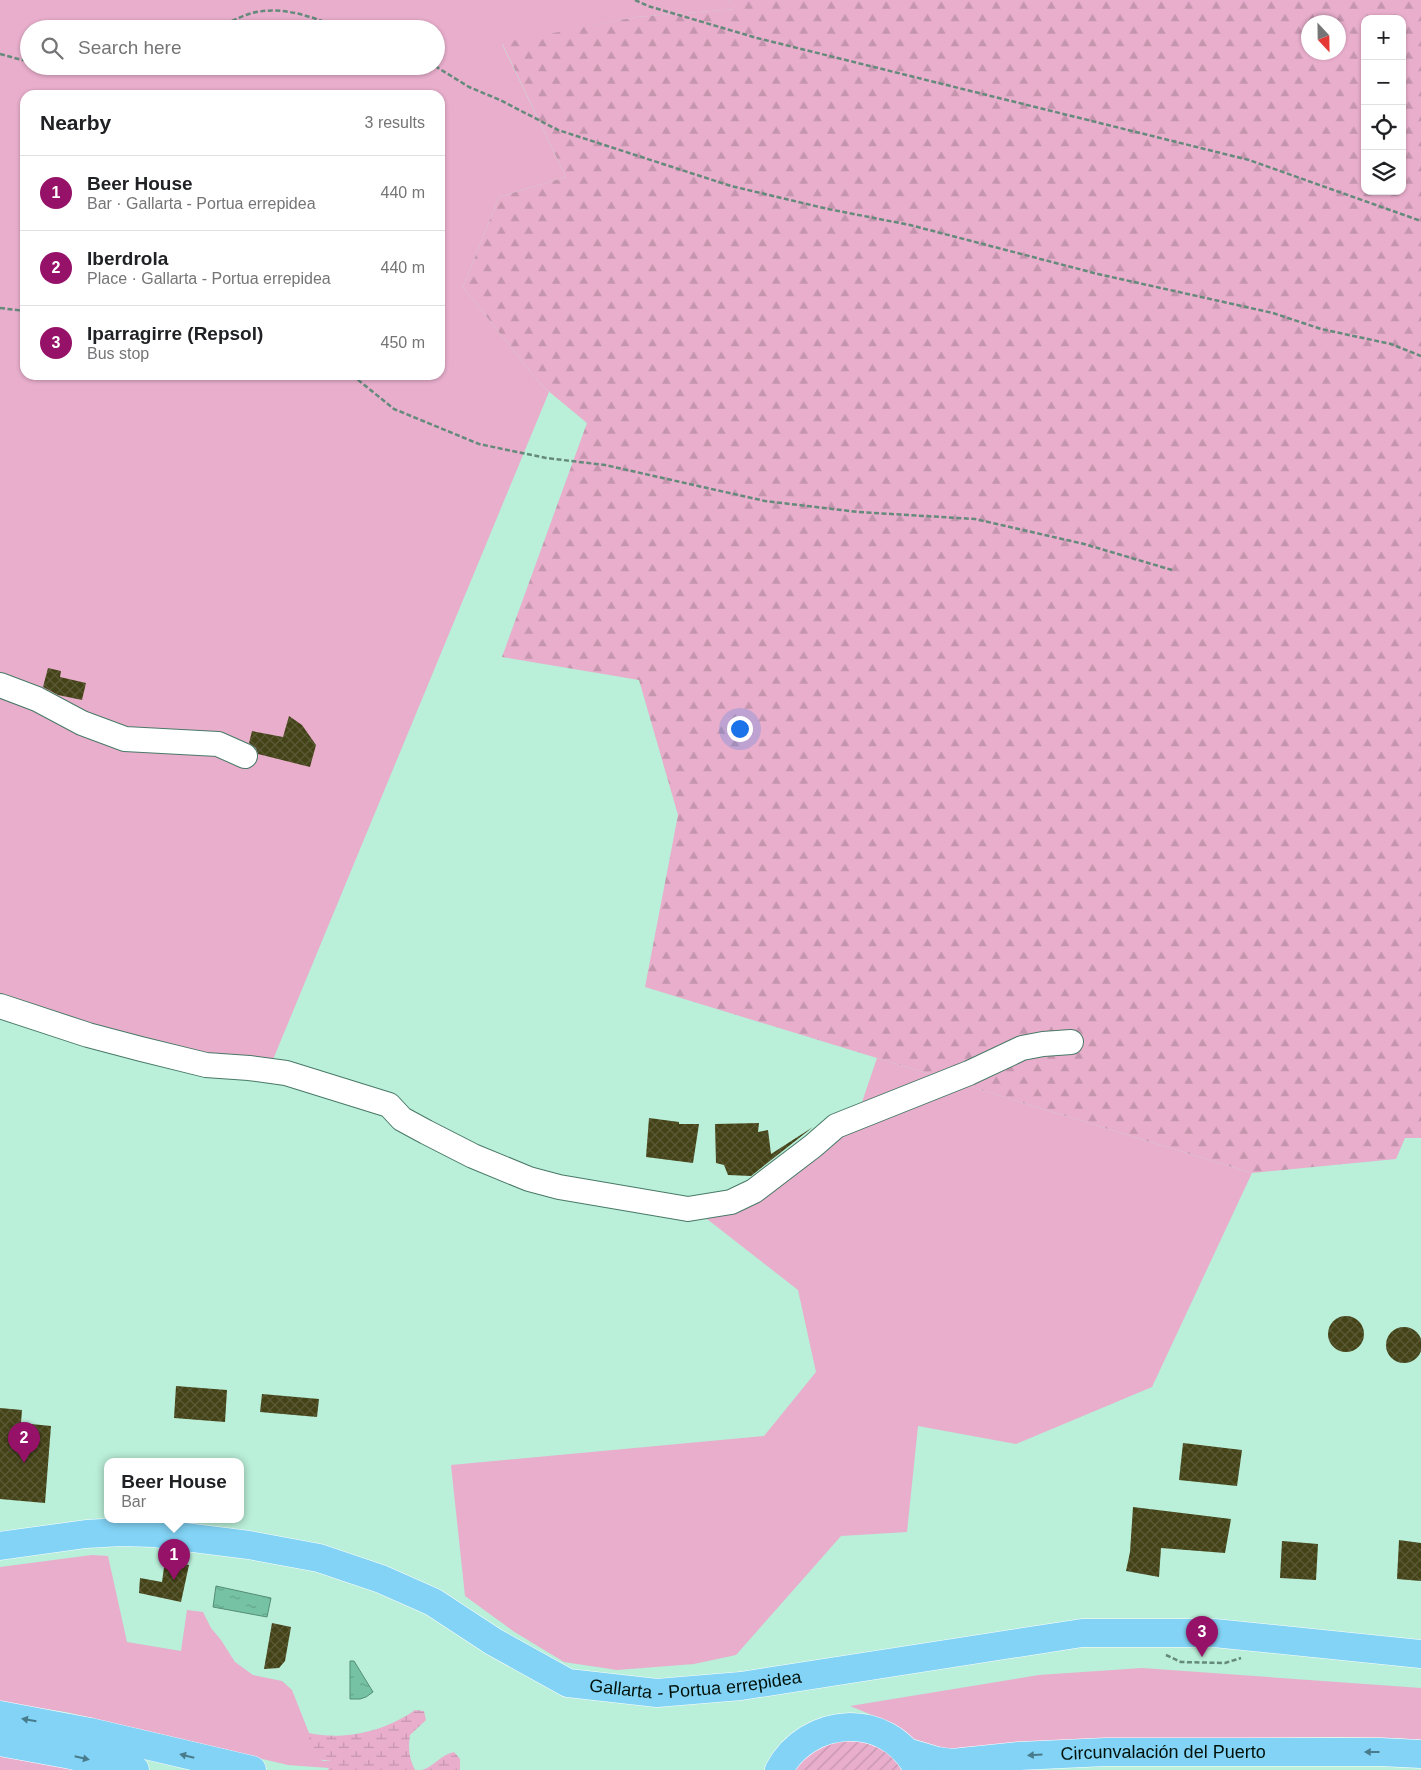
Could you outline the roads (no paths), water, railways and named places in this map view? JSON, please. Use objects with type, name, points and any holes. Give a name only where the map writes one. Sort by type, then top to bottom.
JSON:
[{"type":"highway","name":"Gallarta - Portua errepidea","points":[[0,1546],[86,1534],[154,1533],[249,1545],[318,1558],[381,1579],[433,1602],[494,1642],[568,1683],[657,1693],[741,1686],[1082,1634],[1214,1633],[1421,1654]]},
{"type":"highway","points":[[0,1715],[90,1732],[252,1770]]},
{"type":"highway","name":"Circunvalación del Puerto","points":[[779,1770],[789,1755],[808,1739],[830,1728],[847,1726],[879,1733],[893,1741],[912,1761],[922,1758],[952,1763],[1019,1756],[1106,1752],[1380,1752],[1421,1754]]},
{"type":"highway","points":[[0,1742],[71,1755],[135,1770]]},
{"type":"street","points":[[0,685],[37,699],[82,723],[125,739],[218,744],[245,756]]},
{"type":"street","points":[[0,1006],[88,1035],[142,1049],[206,1065],[249,1068],[286,1074],[389,1105],[402,1118],[426,1132],[473,1156],[529,1179],[584,1191],[688,1209],[730,1202],[754,1191],[836,1126],[917,1095],[1022,1048],[1071,1042]]},
{"type":"water","points":[[216,1586],[271,1598],[267,1617],[213,1607]]},
{"type":"water","points":[[350,1661],[354,1661],[373,1692],[366,1697],[350,1699]]},
{"type":"place","name":"Iberdrola","points":[[24,1463]]},
{"type":"place","name":"Beer House","points":[[174,1580]]},
{"type":"place","name":"Iparragirre (Repsol)","points":[[1202,1657]]}]
